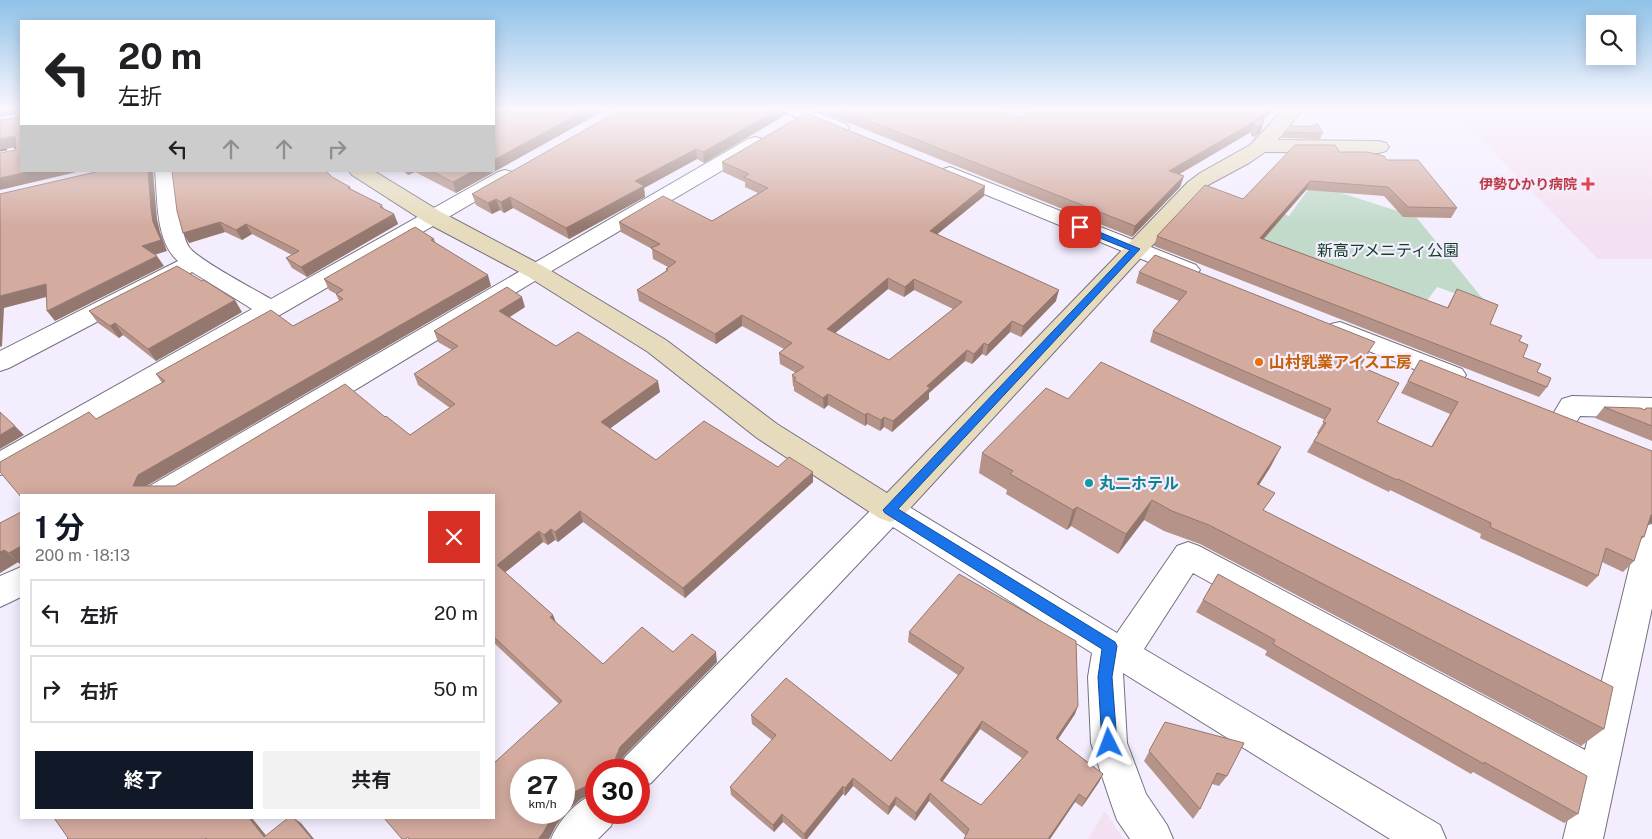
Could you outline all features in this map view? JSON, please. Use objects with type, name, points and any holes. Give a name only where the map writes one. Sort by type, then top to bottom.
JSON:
[{"type":"street","points":[[160,494],[741,149]]},
{"type":"street","points":[[649,759],[890,510],[1208,174],[1242,159],[1257,149]]},
{"type":"street","points":[[933,167],[1209,278]]},
{"type":"street","points":[[0,464],[519,168]]},
{"type":"street","points":[[165,172],[172,233],[179,250],[193,262],[271,310]]},
{"type":"street","points":[[361,172],[433,216],[535,271],[657,346],[760,426],[890,510],[1116,651],[1426,839]]},
{"type":"street","points":[[0,362],[193,262]]},
{"type":"street","points":[[1318,322],[1473,383]]},
{"type":"street","points":[[1590,430],[1555,416],[1572,406],[1652,408]]},
{"type":"street","points":[[1583,839],[1652,536]]},
{"type":"street","points":[[1153,839],[1131,806],[1109,743],[1105,677],[1116,651],[1188,555],[1596,776]]},
{"type":"street","points":[[0,593],[20,581]]},
{"type":"street","points":[[571,839],[585,824]]},
{"type":"shaded area","name":"伊勢ひかり病院","points":[[1490,149],[1652,149],[1652,259],[1598,259]]},
{"type":"shaded area","points":[[1105,811],[1123,839],[1088,839]]},
{"type":"green space","name":"新高アメニティ公園","points":[[1310,187],[1323,187],[1416,217],[1488,305],[1437,287],[1423,306],[1235,232],[1257,203],[1289,216]]},
{"type":"building","points":[[20,149],[20,172],[27,172],[0,178],[0,153]]},
{"type":"building","points":[[495,149],[514,149],[495,159]]},
{"type":"building","points":[[551,149],[696,149],[635,181],[644,186],[566,228],[510,197],[501,202],[496,199],[488,203],[472,194]]},
{"type":"building","points":[[696,149],[708,149],[703,152]]},
{"type":"building","points":[[744,149],[895,149],[985,186],[930,231],[1059,290],[1023,326],[1012,321],[988,345],[984,343],[974,354],[967,350],[927,386],[930,388],[893,421],[884,417],[881,420],[867,413],[865,415],[828,394],[823,398],[794,380],[796,378],[792,375],[804,367],[779,353],[792,343],[742,315],[715,334],[637,290],[668,270],[666,269],[676,262],[651,248],[660,244],[619,222],[663,196],[712,221],[768,188],[744,177],[749,174],[722,162]],"holes":[[[888,278],[905,287],[914,279],[962,302],[889,360],[827,329]]]},
{"type":"building","points":[[941,149],[1207,149],[1169,171],[1184,176],[1135,226]]},
{"type":"building","points":[[1291,149],[1337,149],[1339,152],[1367,152],[1384,156],[1387,160],[1418,160],[1457,208],[1408,207],[1388,187],[1310,181],[1260,238],[1448,308],[1457,289],[1498,305],[1490,324],[1522,336],[1519,341],[1528,345],[1523,357],[1541,364],[1537,372],[1551,378],[1547,387],[1157,236],[1205,185],[1243,199]]},
{"type":"building","points":[[96,172],[148,172],[153,222],[161,240],[142,246],[157,256],[47,311],[46,284],[0,296],[0,194]]},
{"type":"building","points":[[172,172],[327,172],[350,187],[348,188],[382,205],[380,207],[394,214],[301,267],[286,258],[299,251],[246,224],[236,230],[220,222],[183,233],[177,211]]},
{"type":"building","points":[[433,172],[471,172],[453,182]]},
{"type":"building","points":[[415,227],[434,239],[431,240],[488,275],[138,475],[133,486],[175,486],[345,384],[410,435],[455,404],[414,374],[458,346],[434,331],[507,287],[522,297],[499,311],[556,346],[578,332],[658,381],[601,422],[656,460],[704,421],[778,467],[789,457],[813,472],[683,588],[580,511],[555,532],[551,529],[544,535],[539,531],[497,565],[553,615],[550,617],[603,664],[642,627],[673,652],[692,634],[716,652],[620,747],[615,759],[585,759],[585,787],[575,792],[575,759],[510,759],[510,824],[548,824],[538,839],[409,839],[408,837],[402,839],[385,819],[495,819],[495,762],[562,701],[495,638],[495,494],[20,494],[20,496],[0,472],[0,462],[89,412],[96,419],[165,381],[156,374],[271,310],[293,326],[343,299],[336,294],[343,290],[324,279]]},
{"type":"building","points":[[1155,255],[1375,342],[1359,366],[1399,383],[1377,422],[1432,447],[1458,402],[1408,381],[1420,360],[1652,451],[1652,515],[1644,537],[1642,536],[1634,561],[1606,548],[1598,576],[1490,527],[1491,523],[1314,441],[1326,423],[1323,422],[1331,409],[1153,331],[1187,292],[1139,272]]},
{"type":"building","points":[[177,266],[202,281],[204,280],[235,300],[148,349],[115,323],[110,326],[89,311]]},
{"type":"building","points":[[1101,362],[1281,447],[1257,484],[1275,493],[1263,510],[1613,687],[1604,729],[1209,525],[1172,511],[1152,500],[1126,534],[1077,507],[1073,510],[1010,474],[1013,471],[982,453],[1046,388],[1068,399]]},
{"type":"building","points":[[1604,407],[1640,408],[1645,410],[1646,408],[1652,408],[1652,426]]},
{"type":"building","points":[[0,412],[15,426],[0,435]]},
{"type":"building","points":[[20,513],[20,547],[9,553],[4,550],[0,552],[0,523]]},
{"type":"building","points":[[959,574],[1076,641],[1078,706],[1056,738],[1103,774],[1086,799],[1079,794],[1048,839],[964,839],[969,829],[930,793],[916,813],[896,797],[889,807],[853,778],[845,788],[843,786],[804,834],[782,814],[773,825],[730,787],[776,735],[751,715],[786,678],[891,761],[964,668],[909,632]],"holes":[[[982,721],[1028,752],[981,805],[940,780]]]},
{"type":"building","points":[[1218,574],[1587,776],[1578,814],[1484,762],[1484,764],[1325,674],[1273,644],[1275,640],[1203,600]]},
{"type":"building","points":[[1165,722],[1244,743],[1227,776],[1217,773],[1200,809],[1149,751]]},
{"type":"building","points":[[55,819],[250,819],[264,837],[287,819],[295,819],[312,839],[67,839]]},
{"type":"railway","points":[[0,150],[4,149]]},
{"type":"place","name":"伊勢ひかり病院","points":[[1588,184]]},
{"type":"place","name":"山村乳業アイス工房","points":[[1259,362]]},
{"type":"place","name":"丸二ホテル","points":[[1089,483]]},
{"type":"route","points":[[1080,227],[1136,249],[890,510],[1110,646],[1105,677],[1109,743]]}]
